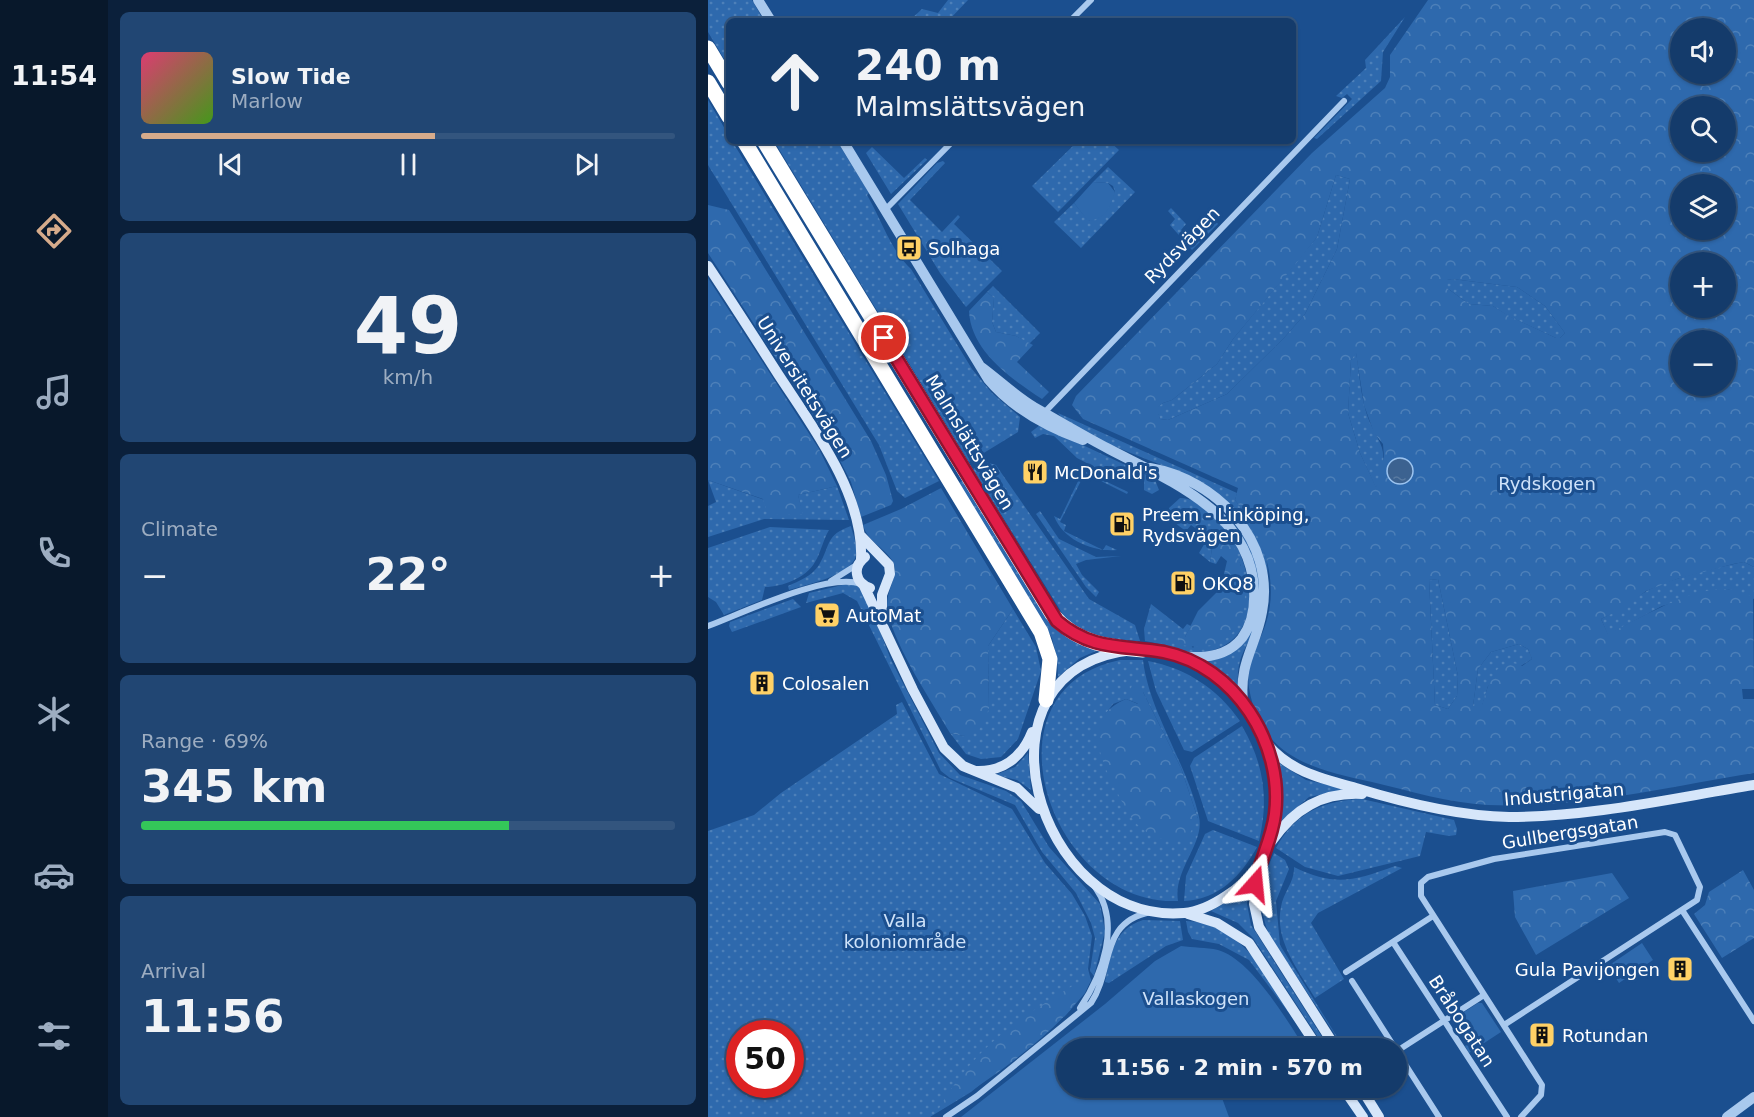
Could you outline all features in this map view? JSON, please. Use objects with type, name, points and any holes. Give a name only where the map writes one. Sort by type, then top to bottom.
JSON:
[{"type":"highway","points":[[708,48],[726,77]]},
{"type":"highway","points":[[708,82],[726,112]]},
{"type":"highway","name":"Malmslättsvägen","points":[[746,144],[1041,632],[1050,659],[1046,700]]},
{"type":"highway","name":"Malmslättsvägen","points":[[767,144],[1052,614],[1070,632],[1092,642],[1143,650]]},
{"type":"main road","name":"Universitetsvägen","points":[[708,266],[832,459],[843,484],[858,532],[860,562]]},
{"type":"main road","name":"Universitetsvägen","points":[[858,532],[880,556]]},
{"type":"main road","points":[[883,622],[882,595],[890,574],[889,565],[880,556],[870,555],[860,562],[857,576],[883,622],[904,673],[939,739],[957,762],[972,771],[1017,788],[1043,813]]},
{"type":"main road","points":[[863,585],[876,588],[886,582]]},
{"type":"main road","points":[[972,771],[992,770],[1012,761],[1028,742],[1046,700],[1068,677],[1084,665],[1109,654],[1143,650],[1180,656],[1213,675],[1243,702],[1264,740],[1272,770],[1276,801],[1274,821],[1266,851],[1260,863],[1234,891],[1208,905],[1184,913]]},
{"type":"main road","points":[[1038,720],[1034,762],[1037,790],[1043,813],[1067,856],[1090,880],[1122,901],[1154,911],[1184,913],[1217,923],[1249,943],[1311,1038]]},
{"type":"main road","name":"Industrigatan","points":[[1264,740],[1281,758],[1303,772],[1377,794],[1463,813],[1516,816],[1578,812],[1754,785]]},
{"type":"main road","name":"Industrigatan","points":[[1266,851],[1291,817],[1312,802],[1333,795],[1377,794]]},
{"type":"main road","points":[[1260,863],[1254,898],[1259,927],[1330,1038]]},
{"type":"main road","points":[[1350,1098],[1363,1117]]},
{"type":"main road","points":[[1367,1098],[1379,1117]]},
{"type":"street","points":[[758,0],[769,18]]},
{"type":"street","points":[[1073,18],[1091,0]]},
{"type":"street","name":"Rydsvägen","points":[[1041,416],[1344,101]]},
{"type":"street","points":[[845,144],[980,366],[1041,416],[1148,468],[1200,499],[1225,521],[1244,550],[1254,581],[1252,613],[1246,632],[1236,645],[1208,657],[1180,656]]},
{"type":"street","points":[[885,210],[950,144]]},
{"type":"street","points":[[1148,468],[1178,474],[1216,497],[1242,526],[1258,557],[1264,582],[1264,602],[1244,664],[1243,702]]},
{"type":"street","points":[[825,584],[860,562]]},
{"type":"street","points":[[708,626],[825,584],[847,581],[863,585]]},
{"type":"street","name":"Gullbergsgatan","points":[[1433,916],[1419,891],[1420,883],[1428,877],[1494,859],[1669,832],[1679,840],[1700,890],[1697,900],[1682,910]]},
{"type":"street","points":[[1074,1016],[1096,981],[1108,936],[1109,921],[1104,903],[1090,880]]},
{"type":"street","points":[[1504,1025],[1682,910],[1754,1021]]},
{"type":"street","points":[[946,1117],[977,1096],[1091,1003],[1102,984],[1117,931],[1132,918],[1154,911]]},
{"type":"street","points":[[1347,972],[1433,916],[1542,1085],[1541,1095],[1521,1117]]},
{"type":"street","name":"Bråbogatan","points":[[1393,942],[1507,1117]]},
{"type":"street","points":[[1352,981],[1388,1038]]},
{"type":"street","points":[[1407,1043],[1484,995]]},
{"type":"street","points":[[1407,1067],[1439,1117]]},
{"type":"street","points":[[1727,1117],[1754,1097]]},
{"type":"green space","points":[[708,0],[752,0],[762,18],[726,18],[726,62],[708,32]]},
{"type":"green space","points":[[948,0],[968,0],[951,18],[912,18],[922,9],[938,13]]},
{"type":"green space","name":"Rydskogen","points":[[1428,0],[1754,0],[1754,567],[1744,562],[1677,579],[1646,591],[1624,608],[1601,619],[1608,634],[1666,605],[1697,593],[1726,589],[1753,597],[1754,689],[1742,689],[1743,699],[1754,699],[1754,773],[1555,804],[1488,805],[1444,799],[1330,772],[1293,756],[1278,745],[1265,730],[1255,712],[1249,688],[1249,671],[1266,623],[1271,590],[1266,558],[1260,542],[1245,513],[1235,500],[1238,488],[1083,419],[1072,405],[1076,396],[1312,153],[1385,88],[1390,77],[1390,55]],"holes":[[[1336,175],[1350,179],[1337,249],[1305,314],[1227,394],[1168,420],[1160,419],[1157,408],[1172,400],[1217,364],[1233,339],[1317,237]],[[1447,280],[1517,287],[1545,306],[1565,333],[1560,338],[1556,338],[1493,306],[1469,304],[1447,288]],[[1356,353],[1364,405],[1374,433],[1383,444],[1384,457],[1376,487],[1360,453],[1348,413],[1351,360]],[[1438,579],[1458,676],[1457,696],[1448,709],[1435,705],[1429,580]],[[1519,644],[1528,649],[1532,659],[1522,666],[1513,663],[1499,668],[1490,681],[1482,705],[1473,706],[1478,669],[1491,652]]]},
{"type":"green space","points":[[1405,17],[1383,52],[1381,81],[1317,139],[1314,138],[1352,99],[1347,94],[1342,98],[1336,96],[1366,68],[1365,60]]},
{"type":"green space","points":[[708,100],[726,131],[726,144],[734,144],[939,481],[905,498],[897,491],[879,445],[708,165]]},
{"type":"green space","points":[[776,144],[839,144],[869,193],[867,195],[891,243],[911,269],[972,369],[992,393],[1020,417],[1018,432],[969,462]]},
{"type":"green space","points":[[1075,144],[1112,144],[1119,150],[1058,212],[1032,186]]},
{"type":"green space","points":[[872,147],[904,178],[925,158],[927,160],[891,194],[866,153]]},
{"type":"green space","points":[[943,161],[945,163],[910,200],[942,232],[958,215],[960,217],[954,224],[1002,271],[966,307],[940,273],[898,204],[937,163]]},
{"type":"green space","points":[[1108,167],[1135,192],[1081,248],[1054,222],[1074,203],[1089,221],[1115,192],[1113,186],[1108,183],[1093,182]]},
{"type":"green space","points":[[1336,175],[1350,179],[1337,249],[1305,314],[1227,394],[1168,420],[1160,419],[1156,408],[1172,400],[1217,364],[1233,339],[1317,237]]},
{"type":"green space","points":[[1093,182],[1108,183],[1115,192],[1103,215],[1088,221],[1074,203]]},
{"type":"green space","points":[[708,205],[729,210],[871,441],[886,475],[893,501],[891,505],[861,517],[851,482],[831,443],[708,253]]},
{"type":"green space","points":[[1171,208],[1186,224],[1181,230],[1195,243],[1215,220],[1218,224],[1192,250],[1170,225],[1175,219],[1168,211]]},
{"type":"green space","points":[[708,278],[819,449],[837,486],[798,495],[803,514],[768,515],[763,499],[708,480]]},
{"type":"green space","points":[[1447,280],[1517,287],[1545,306],[1565,333],[1560,338],[1556,338],[1508,316],[1493,306],[1469,304],[1447,288]]},
{"type":"green space","points":[[993,286],[1040,333],[1029,344],[1016,336],[996,332],[992,322],[994,298],[987,292]]},
{"type":"green space","points":[[987,292],[994,298],[992,322],[996,332],[1016,336],[1033,345],[1017,362],[1049,392],[1042,399],[1018,383],[995,363],[977,339],[971,326],[969,311]]},
{"type":"green space","points":[[1356,352],[1364,404],[1383,452],[1381,473],[1376,488],[1360,453],[1348,413],[1351,360]]},
{"type":"green space","points":[[1058,413],[1237,493],[1235,500],[1248,517],[1262,544],[1268,574],[1256,540],[1240,515],[1220,496],[1172,469],[1116,447],[1088,433],[1067,422]]},
{"type":"green space","points":[[1040,425],[1151,477],[1155,480],[1159,490],[1152,494],[1144,490],[1144,479],[1125,469],[1121,473],[1109,467],[1106,473],[1077,458],[1054,436],[1043,434],[1035,438],[1031,432]]},
{"type":"green space","points":[[985,462],[996,465],[1089,599],[1135,625],[1140,641],[1099,636],[1081,629],[1064,616],[973,469]]},
{"type":"green space","points":[[1080,469],[1128,492],[1127,494],[1085,473],[1060,522],[1066,525],[1064,531],[1102,549],[1080,543],[1072,538],[1064,532],[1054,516],[1060,519],[1081,475],[1076,472]]},
{"type":"green space","points":[[708,480],[802,513],[798,495],[837,486],[849,520],[764,519],[708,537],[708,506],[716,502]]},
{"type":"green space","points":[[963,480],[1045,616],[1065,636],[1096,651],[1080,658],[1058,677],[1057,658],[1052,638],[959,483]]},
{"type":"green space","points":[[941,488],[1013,609],[988,646],[989,709],[979,730],[964,736],[950,733],[899,643],[887,606],[895,569],[894,564],[865,531],[863,525],[901,509]]},
{"type":"green space","points":[[1180,498],[1201,504],[1220,520],[1235,542],[1245,568],[1249,595],[1245,620],[1232,640],[1209,651],[1185,651],[1145,641],[1144,629],[1151,604],[1183,629],[1187,624],[1191,626],[1185,637],[1193,648],[1241,566],[1228,538],[1220,527],[1220,541],[1212,548],[1210,562],[1199,553],[1206,541],[1206,536],[1191,525],[1186,531],[1172,519],[1169,508]]},
{"type":"green space","points":[[1040,511],[1059,539],[1096,557],[1121,556],[1086,560],[1076,564],[1082,575],[1099,592],[1096,597],[1086,587],[1036,514]]},
{"type":"green space","points":[[1231,521],[1254,555],[1262,595],[1257,623],[1240,660],[1238,688],[1207,662],[1225,656],[1239,646],[1249,634],[1258,604],[1255,570],[1247,549]]},
{"type":"green space","points":[[851,526],[856,548],[853,562],[838,574],[789,590],[788,586],[805,578],[816,569],[833,537]]},
{"type":"green space","points":[[770,527],[829,530],[815,562],[806,573],[786,583],[765,587],[762,600],[724,615],[716,602],[708,597],[708,548]]},
{"type":"green space","points":[[1220,527],[1233,545],[1241,567],[1245,589],[1243,610],[1236,627],[1223,640],[1204,647],[1177,644],[1181,636],[1185,637],[1198,611],[1230,579],[1224,574],[1227,561],[1221,556],[1216,564],[1210,562],[1212,548],[1220,541],[1214,534]]},
{"type":"green space","points":[[1106,545],[1117,550],[1108,550],[1103,550]]},
{"type":"green space","points":[[1744,562],[1754,567],[1754,599],[1728,589],[1662,606],[1608,635],[1601,619],[1654,587],[1679,578]]},
{"type":"green space","points":[[1438,579],[1458,676],[1457,696],[1448,709],[1435,705],[1429,580]]},
{"type":"green space","points":[[851,583],[859,587],[871,608],[891,660],[939,753],[960,775],[1006,791],[1021,801],[1049,847],[1100,904],[1105,931],[1094,976],[1090,971],[1095,938],[1091,923],[1076,893],[1042,852],[1015,805],[950,778],[941,771],[857,601],[843,593],[806,603],[809,593]]},
{"type":"green space","points":[[793,599],[801,607],[732,632],[729,626],[730,622]]},
{"type":"green space","points":[[1013,609],[1036,647],[1041,671],[1018,739],[1001,757],[981,759],[966,754],[950,733],[964,736],[989,709],[988,646]]},
{"type":"green space","points":[[1519,644],[1528,649],[1532,659],[1488,686],[1482,706],[1473,706],[1478,669],[1491,652]]},
{"type":"green space","points":[[1120,660],[1143,660],[1153,699],[1186,777],[1199,817],[1198,837],[1180,878],[1178,901],[1133,894],[1095,870],[1066,835],[1047,794],[1042,751],[1051,711],[1076,679]],"holes":[[[1143,692],[1181,768],[1198,819],[1105,715],[1113,704],[1126,699],[1139,704],[1138,700]]]},
{"type":"green space","points":[[1148,661],[1175,669],[1200,682],[1222,699],[1240,721],[1192,752],[1184,750],[1156,691]]},
{"type":"green space","points":[[1132,685],[1143,692],[1181,768],[1198,819],[1186,840],[1162,839],[1140,827],[1124,806],[1105,767],[1098,741],[1099,728],[1103,717],[1112,707],[1126,699],[1138,704],[1130,691]]},
{"type":"green space","name":"Valla koloniområde","points":[[902,702],[939,774],[1012,809],[1045,863],[1072,894],[1085,916],[1092,936],[1088,969],[1091,980],[1085,993],[1066,1015],[971,1092],[930,1117],[708,1117],[708,831],[754,815],[781,793],[897,714],[896,705]]},
{"type":"green space","points":[[1242,726],[1260,768],[1264,811],[1259,841],[1208,821],[1190,766],[1194,758]]},
{"type":"green space","points":[[1028,753],[1031,790],[1017,780],[995,775],[1015,767]]},
{"type":"green space","points":[[1274,760],[1306,780],[1348,789],[1309,797],[1279,823]]},
{"type":"green space","points":[[1362,799],[1454,820],[1456,835],[1426,832],[1420,856],[1338,876],[1305,867],[1276,848],[1292,826],[1312,811],[1335,802]]},
{"type":"green space","points":[[1213,830],[1257,847],[1244,867],[1228,884],[1208,896],[1184,901],[1186,876],[1205,834]]},
{"type":"green space","points":[[1274,853],[1285,860],[1289,869],[1276,901],[1280,945],[1338,1038],[1269,935],[1262,903],[1266,875]]},
{"type":"green space","points":[[1395,866],[1402,868],[1318,913],[1311,923],[1344,979],[1315,998],[1289,955],[1281,931],[1281,907],[1293,877],[1294,867],[1321,877],[1344,880]]},
{"type":"green space","points":[[1743,870],[1754,890],[1754,938],[1722,958],[1694,914],[1705,905],[1709,892]]},
{"type":"green space","points":[[1612,873],[1629,898],[1536,955],[1515,917],[1513,891]]},
{"type":"green space","points":[[1248,885],[1247,904],[1251,925],[1323,1038],[1318,1038],[1253,938],[1238,923],[1211,911],[1230,900]]},
{"type":"green space","points":[[1143,920],[1180,921],[1183,940],[1166,946],[1109,983],[1105,982],[1119,936],[1133,924]]},
{"type":"green space","points":[[1186,921],[1207,924],[1241,944],[1268,976],[1301,1029],[1249,960],[1219,944],[1192,939]]},
{"type":"green space","points":[[1642,943],[1653,960],[1619,983],[1608,966]]},
{"type":"green space","name":"Vallaskogen","points":[[1181,946],[1209,948],[1231,956],[1243,965],[1267,992],[1298,1038],[1062,1038],[1155,961]]},
{"type":"green space","points":[[1089,976],[1091,980],[1064,1017],[1023,1054],[937,1112],[968,1067],[985,1049],[1022,1018]]},
{"type":"green space","points":[[1482,1003],[1501,1032],[1469,1053],[1465,1046],[1471,1041],[1460,1024],[1463,1021],[1464,1012]]},
{"type":"green space","name":"Vallaskogen","points":[[1056,1042],[1056,1098],[1222,1098],[1229,1117],[961,1117]]},
{"type":"water","points":[[1400,458],[1409,462],[1413,471],[1409,480],[1400,484],[1391,480],[1387,471],[1391,462]]},
{"type":"place","name":"Solhaga","points":[[909,248]]},
{"type":"place","name":"McDonald's","points":[[1035,472]]},
{"type":"place","name":"Preem - Linköping, Rydsvägen","points":[[1122,524]]},
{"type":"place","name":"OKQ8","points":[[1183,583]]},
{"type":"place","name":"AutoMat","points":[[827,615]]},
{"type":"place","name":"Colosalen","points":[[762,683]]},
{"type":"place","name":"Gula Pavijongen","points":[[1680,969]]},
{"type":"place","name":"Rotundan","points":[[1542,1035]]},
{"type":"route","points":[[884,338],[1057,621],[1070,632],[1100,645],[1162,652],[1191,661],[1220,680],[1239,697],[1250,711],[1264,740],[1269,757],[1276,801],[1271,837],[1255,884]]}]
